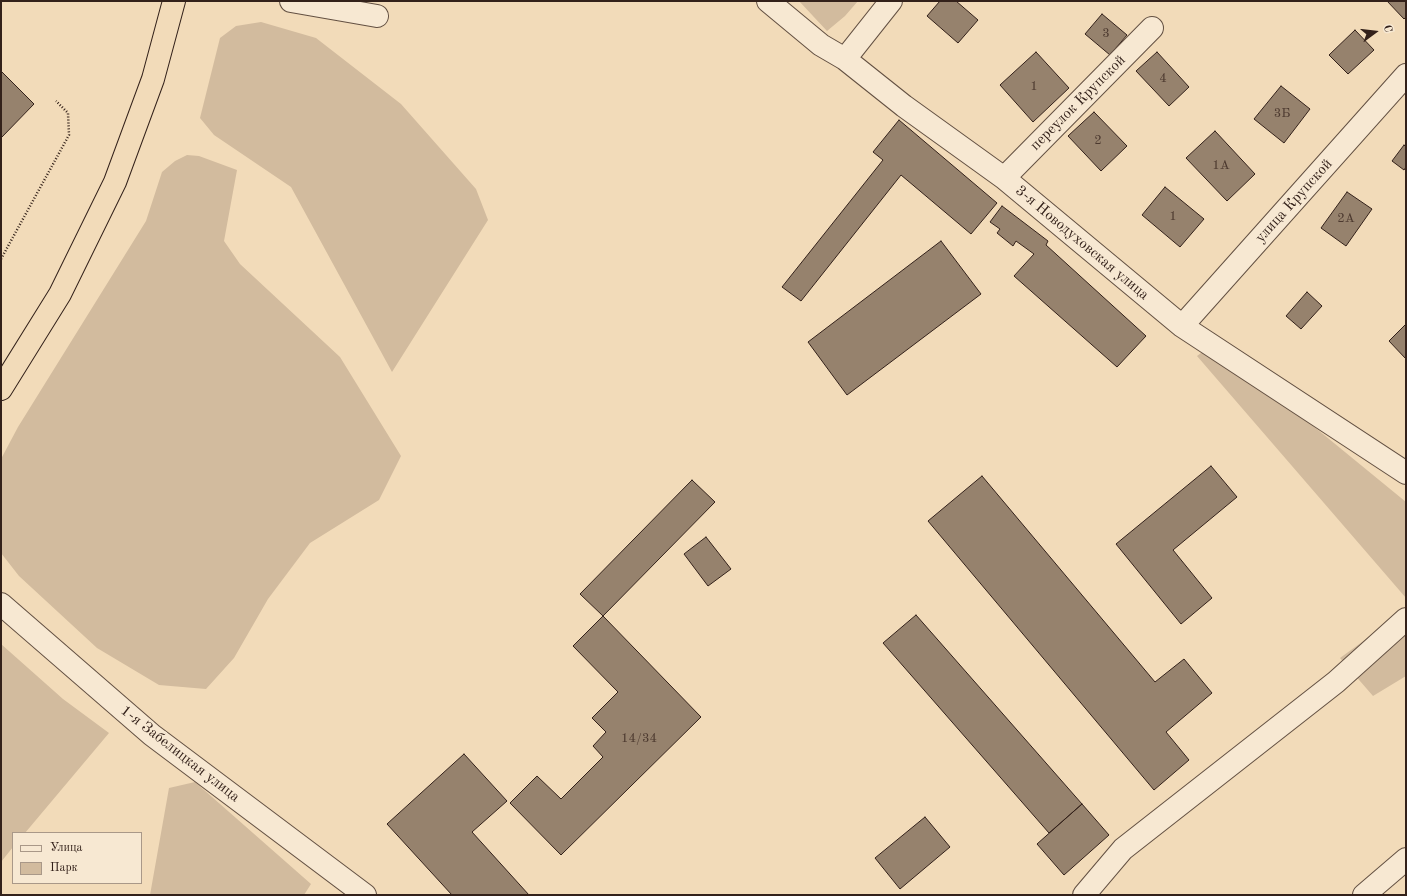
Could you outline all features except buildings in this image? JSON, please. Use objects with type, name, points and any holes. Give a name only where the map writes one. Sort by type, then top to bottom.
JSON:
[{"type":"highway","points":[[1,389],[60,294],[115,182],[153,80],[174,1]]},
{"type":"street","points":[[291,1],[377,16]]},
{"type":"street","name":"3-я Новодуховская улица","points":[[768,1],[820,45],[845,59],[904,106],[1004,178],[1182,326],[1406,473]]},
{"type":"street","points":[[845,59],[891,1]]},
{"type":"street","name":"переулок Крупской","points":[[1004,178],[1152,28]]},
{"type":"street","name":"улица Крупской","points":[[1182,326],[1406,75]]},
{"type":"street","name":"1-я Забелицкая улица","points":[[1,604],[152,735],[365,895]]},
{"type":"street","points":[[1084,895],[1123,849],[1336,682],[1406,619]]},
{"type":"street","points":[[1364,895],[1406,859]]},
{"type":"path","points":[[1,259],[69,135],[68,113],[56,101]]},
{"type":"green space","points":[[799,1],[858,1],[845,16],[827,31]]},
{"type":"green space","points":[[261,22],[316,38],[401,104],[476,189],[488,220],[392,372],[291,187],[214,135],[200,118],[220,38],[236,26]]},
{"type":"green space","points":[[187,155],[199,156],[237,170],[224,241],[240,264],[340,357],[401,456],[379,500],[310,543],[268,599],[234,658],[206,689],[159,685],[97,648],[19,576],[1,553],[1,459],[18,427],[146,221],[162,172],[175,161]]},
{"type":"green space","points":[[1213,344],[1406,502],[1406,598],[1197,356]]},
{"type":"green space","points":[[1406,610],[1406,676],[1373,696],[1340,658]]},
{"type":"green space","points":[[1,644],[63,699],[109,733],[26,832],[12,832],[12,848],[1,862]]},
{"type":"green space","points":[[195,782],[311,884],[304,895],[150,895],[169,788]]}]
